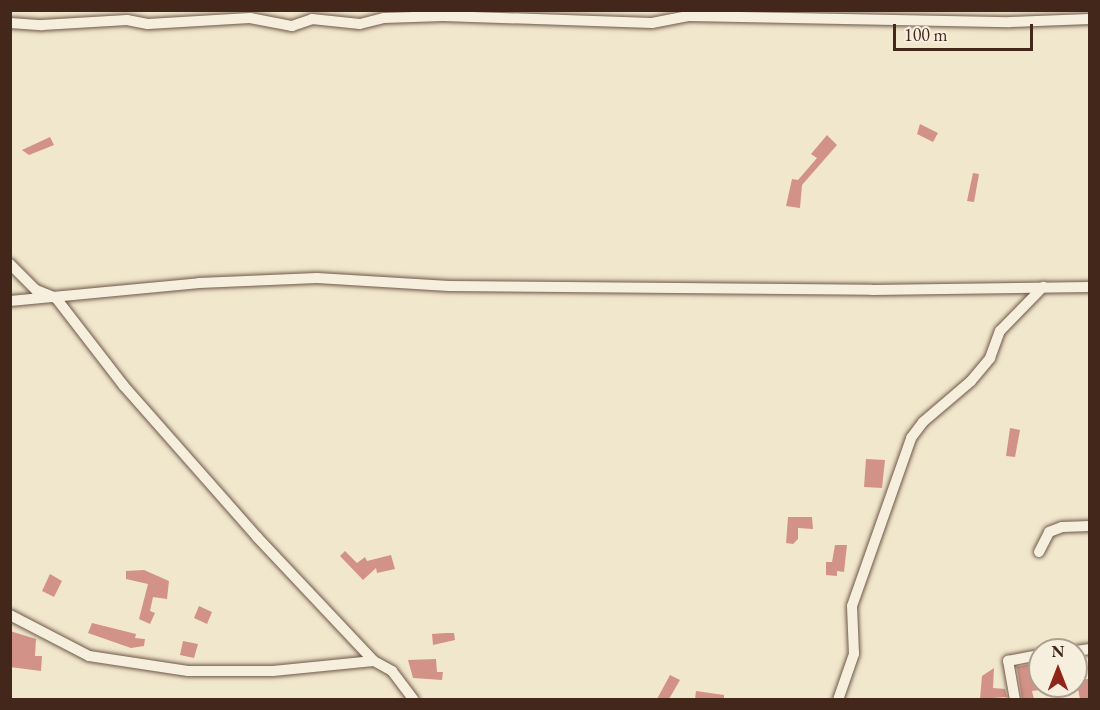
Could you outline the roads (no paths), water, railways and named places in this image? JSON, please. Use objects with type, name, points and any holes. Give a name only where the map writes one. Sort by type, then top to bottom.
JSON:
[{"type":"street","points":[[10,23],[42,26],[127,20],[148,24],[250,18],[292,26],[312,19],[360,24],[384,18],[443,16],[652,23],[689,16],[1010,22],[1089,20]]},
{"type":"street","points":[[10,264],[36,290],[56,298],[124,386],[257,537],[374,661],[392,672],[414,699]]},
{"type":"street","points":[[10,301],[199,283],[317,278],[449,286],[872,290],[1089,286]]},
{"type":"street","points":[[838,699],[854,654],[852,606],[911,438],[923,422],[971,381],[990,358],[1000,331],[1043,287]]},
{"type":"street","points":[[1039,552],[1049,532],[1062,527],[1089,526]]},
{"type":"street","points":[[10,615],[89,656],[188,672],[273,672],[374,661]]},
{"type":"street","points":[[1015,699],[1008,661],[1028,657]]}]
